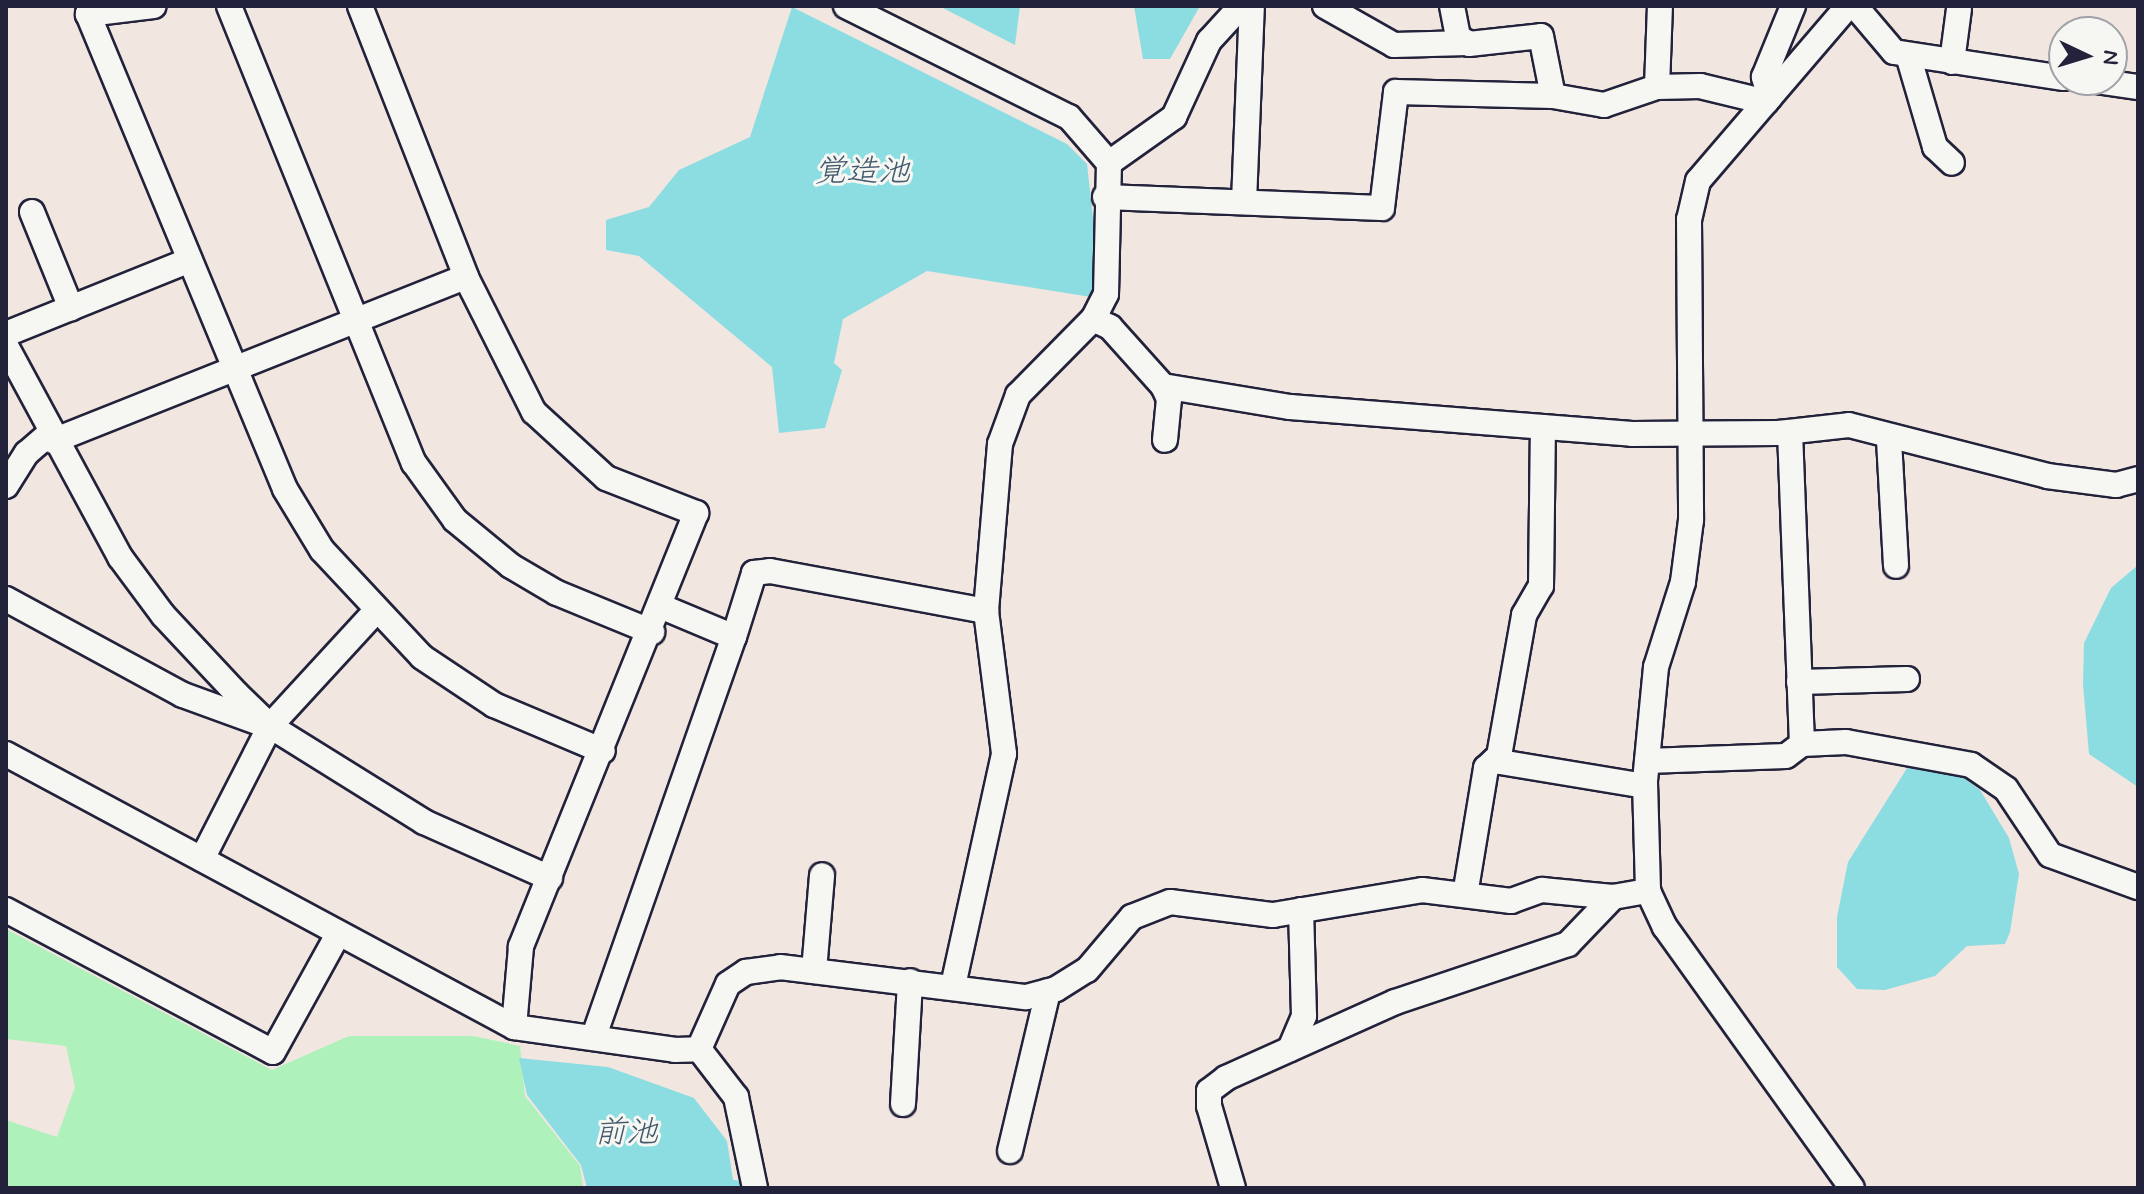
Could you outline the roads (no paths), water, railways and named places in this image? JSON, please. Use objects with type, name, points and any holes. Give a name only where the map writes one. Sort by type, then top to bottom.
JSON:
[{"type":"street","points":[[154,6],[90,10],[285,489],[322,550],[374,613],[422,657],[494,705],[603,751]]},
{"type":"street","points":[[229,6],[353,322],[414,463],[455,520],[557,593],[652,632]]},
{"type":"street","points":[[360,6],[466,277],[510,374],[567,446],[606,478],[696,513],[652,632],[521,947],[514,1027]]},
{"type":"street","points":[[846,6],[1069,117],[1109,163],[1105,197],[1111,268],[1093,319],[1018,395],[1000,444],[986,611],[1004,754],[953,986]]},
{"type":"street","points":[[1109,163],[1174,117],[1209,41],[1241,6]]},
{"type":"street","points":[[1244,202],[1252,6]]},
{"type":"street","points":[[1325,6],[1394,45],[1468,43],[1541,36],[1553,96]]},
{"type":"street","points":[[1452,6],[1458,37],[1468,43]]},
{"type":"street","points":[[1657,87],[1660,6]]},
{"type":"street","points":[[1768,100],[1764,77],[1793,6]]},
{"type":"street","points":[[1848,6],[1698,181],[1689,219],[1693,435],[1683,582],[1656,667],[1645,786],[1648,891],[1665,927],[1852,1188]]},
{"type":"street","points":[[1855,6],[1894,52],[2048,76]]},
{"type":"street","points":[[1952,62],[1959,9]]},
{"type":"street","points":[[1908,55],[1935,147],[1952,163]]},
{"type":"street","points":[[1105,197],[1382,208],[1396,92],[1553,96],[1604,105],[1657,87],[1700,86],[1768,100]]},
{"type":"street","points":[[32,212],[71,308]]},
{"type":"street","points":[[6,334],[190,260]]},
{"type":"street","points":[[6,486],[27,453],[51,438],[466,277]]},
{"type":"street","points":[[1093,319],[1110,327],[1163,386],[1169,399],[1165,440]]},
{"type":"street","points":[[6,346],[51,438],[120,557],[163,615],[270,726]]},
{"type":"street","points":[[1163,386],[1290,407],[1543,427],[1693,435],[1790,432],[1849,425],[1889,440],[1991,457],[2047,476],[2116,485],[2138,479]]},
{"type":"street","points":[[1465,895],[1486,768],[1494,761],[1524,615],[1541,586],[1543,427]]},
{"type":"street","points":[[1790,432],[1802,744]]},
{"type":"street","points":[[1889,440],[1896,566]]},
{"type":"street","points":[[594,1036],[754,573],[770,571],[986,611]]},
{"type":"street","points":[[6,599],[183,695],[270,726],[424,822],[550,878]]},
{"type":"street","points":[[660,606],[734,637]]},
{"type":"street","points":[[202,859],[270,726],[374,613]]},
{"type":"street","points":[[1799,682],[1907,679]]},
{"type":"street","points":[[1647,761],[1786,756],[1802,744],[1846,742],[1971,765],[2006,789],[2050,855],[2138,887]]},
{"type":"street","points":[[6,754],[202,859],[337,936],[514,1027],[699,1049],[736,1097],[755,1188]]},
{"type":"street","points":[[1494,761],[1645,786]]},
{"type":"street","points":[[814,971],[822,875]]},
{"type":"street","points":[[699,1049],[728,984],[746,972],[780,967],[1026,997],[1048,991],[1087,970],[1110,939],[1148,907],[1170,902],[1273,915],[1422,890],[1511,901],[1542,890],[1613,897],[1648,891]]},
{"type":"street","points":[[1233,1188],[1209,1091],[1290,1049],[1395,1002],[1568,944],[1613,897]]},
{"type":"street","points":[[6,910],[273,1052],[337,936]]},
{"type":"street","points":[[1290,1049],[1304,1016],[1301,910]]},
{"type":"street","points":[[903,1104],[910,981]]},
{"type":"street","points":[[1010,1151],[1048,991]]},
{"type":"water","points":[[939,6],[1020,6],[1015,45]]},
{"type":"water","points":[[1134,6],[1200,6],[1170,59],[1143,59]]},
{"type":"water","name":"覚造池","points":[[792,7],[1067,144],[1087,164],[1098,263],[1091,297],[927,271],[843,319],[834,363],[842,370],[825,428],[779,433],[772,367],[639,256],[606,250],[606,220],[649,207],[679,170],[750,137]]},
{"type":"water","points":[[2138,565],[2138,787],[2089,754],[2083,684],[2084,643],[2111,588]]},
{"type":"water","points":[[1909,765],[1960,775],[1980,790],[2009,838],[2019,874],[2010,932],[2005,944],[1967,946],[1935,976],[1885,990],[1857,989],[1837,967],[1837,917],[1848,862]]},
{"type":"water","name":"前池","points":[[519,1058],[608,1067],[694,1098],[727,1141],[733,1180],[745,1181],[744,1188],[587,1188],[581,1165],[527,1095]]}]
